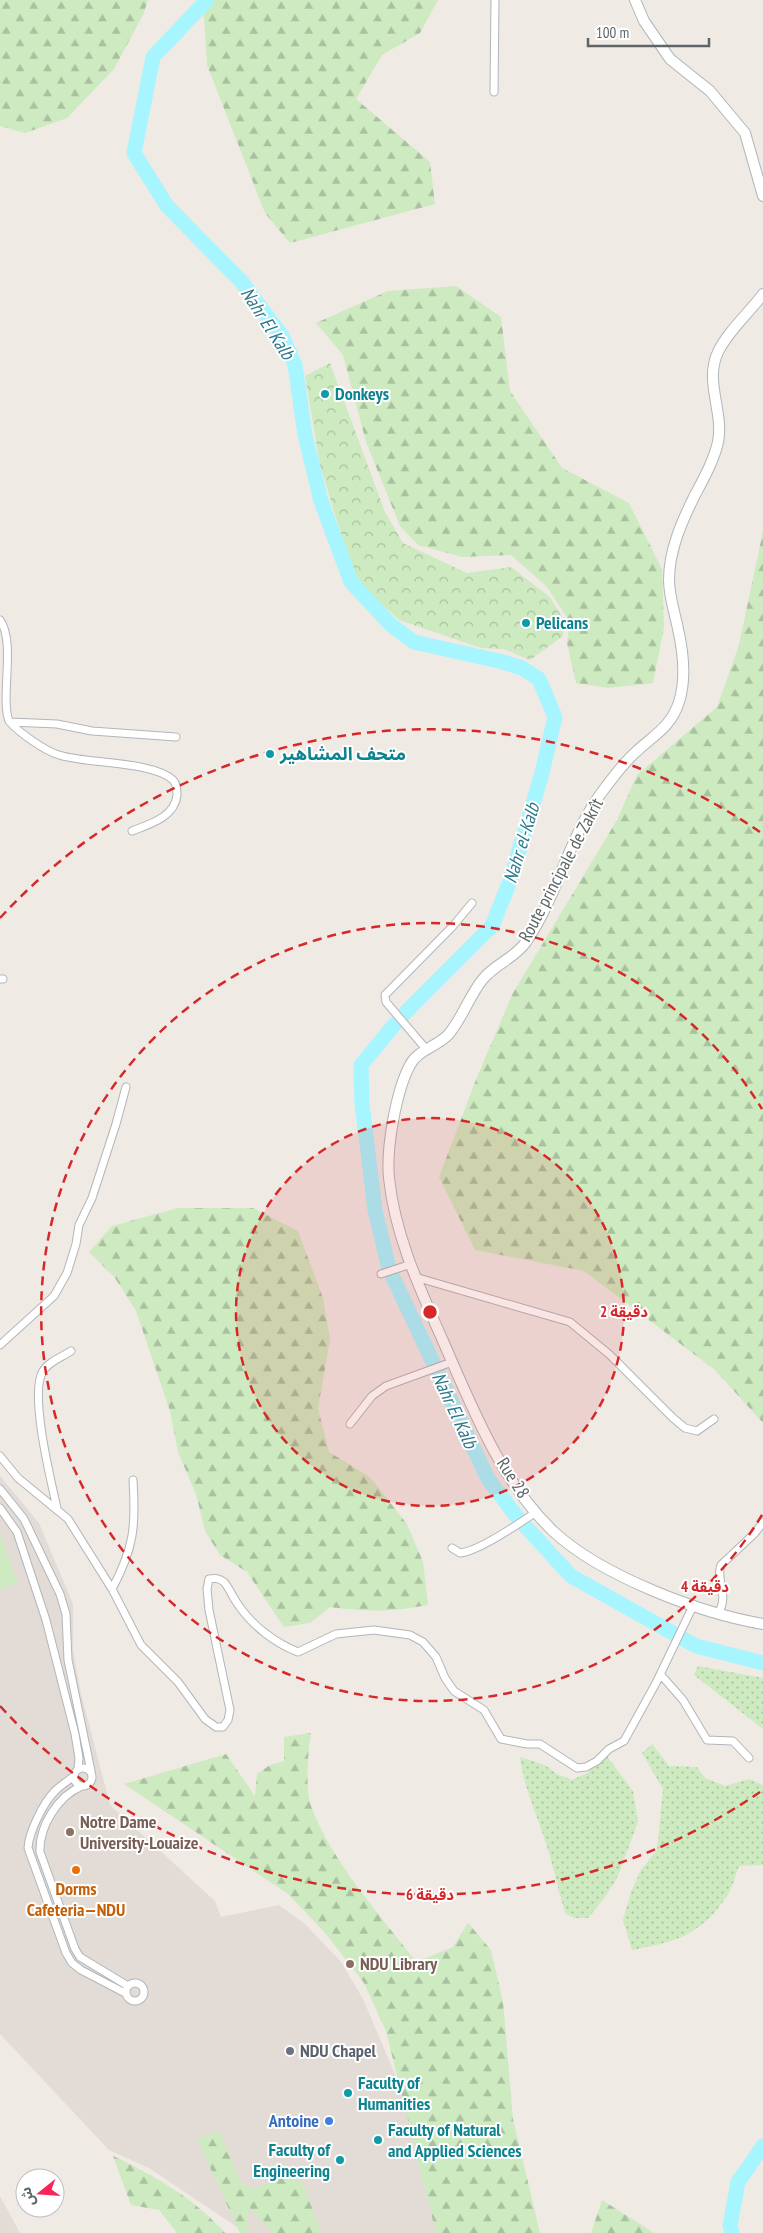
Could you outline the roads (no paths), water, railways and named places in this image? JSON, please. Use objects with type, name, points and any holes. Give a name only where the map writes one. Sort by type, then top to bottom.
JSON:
[{"type":"street","points":[[494,92],[495,0]]},
{"type":"street","points":[[635,0],[644,20],[670,59],[710,91],[745,133],[763,196]]},
{"type":"street","points":[[760,303],[763,294]]},
{"type":"street","name":"Route principale de Zakrît","points":[[389,1146],[406,1074],[414,1059],[448,1035],[483,978],[526,942],[561,875],[572,844],[591,807],[634,752],[664,729],[678,705],[682,683],[682,661],[669,581],[674,545],[685,515],[707,473],[718,442],[719,425],[712,371],[718,352],[760,303]]},
{"type":"street","points":[[0,620],[3,624],[4,637],[3,708],[10,722],[36,743],[58,755],[155,771],[174,780],[177,786],[177,798],[165,817],[132,831]]},
{"type":"street","points":[[10,722],[57,724],[92,730],[176,737]]},
{"type":"street","points":[[426,1049],[386,1002],[386,995],[453,926],[472,903]]},
{"type":"street","points":[[0,1345],[54,1296],[67,1273],[76,1244],[79,1225],[92,1198],[126,1087]]},
{"type":"street","name":"Rue 28","points":[[389,1146],[389,1178],[394,1208],[409,1265],[452,1362],[496,1452],[533,1514],[593,1561],[612,1572],[693,1606],[718,1614],[763,1624]]},
{"type":"street","points":[[381,1274],[409,1265]]},
{"type":"street","points":[[414,1277],[570,1322],[610,1355],[685,1428],[697,1431],[714,1419]]},
{"type":"street","points":[[57,1509],[43,1438],[38,1394],[42,1372],[49,1364],[71,1351]]},
{"type":"street","points":[[350,1424],[372,1396],[386,1386],[452,1362]]},
{"type":"street","points":[[0,1456],[18,1478],[57,1509],[74,1526],[112,1589],[141,1645],[178,1682],[205,1719],[216,1727],[221,1728],[226,1724],[230,1710],[209,1610],[207,1589],[209,1579],[216,1578],[223,1581],[239,1606],[267,1634],[298,1652],[336,1634],[374,1630],[410,1635],[423,1642],[436,1657],[445,1678],[454,1691],[484,1710],[501,1739],[520,1743],[540,1744],[577,1768],[586,1767],[609,1749],[624,1741],[661,1675],[693,1606]]},
{"type":"street","points":[[112,1589],[123,1568],[135,1526],[133,1480]]},
{"type":"street","points":[[0,1489],[24,1519],[60,1594],[66,1614],[68,1660],[91,1771],[92,1782],[72,1790],[60,1800],[45,1828],[40,1843],[40,1852],[75,1949],[80,1957],[126,1989],[72,1963],[66,1953],[28,1848],[29,1837],[48,1799],[76,1773],[85,1768],[91,1771]]},
{"type":"street","points":[[0,1508],[17,1532],[46,1620],[75,1734],[79,1758],[76,1782],[82,1786]]},
{"type":"street","points":[[452,1548],[460,1553],[467,1552],[504,1533],[533,1514]]},
{"type":"street","points":[[718,1614],[723,1602],[720,1567],[755,1533],[763,1522]]},
{"type":"street","points":[[661,1675],[683,1700],[707,1740],[733,1741],[749,1758]]},
{"type":"waterway","name":"Nahr El Kalb","points":[[207,0],[153,57],[134,153],[167,206],[241,281],[282,336],[295,365],[305,435],[321,501],[351,582],[391,625],[414,642],[503,662],[522,668],[539,679],[555,717],[542,773],[510,881],[492,926],[404,1014]]},
{"type":"waterway","name":"Nahr El Kalb","points":[[395,1024],[361,1065],[362,1104],[375,1210],[389,1269],[488,1479],[517,1517],[571,1576],[696,1646],[763,1663]]},
{"type":"waterway","name":"Nahr el-Kalb","points":[[732,2233],[730,2226],[738,2182],[763,2146]]},
{"type":"place","name":"Donkeys","points":[[325,394]]},
{"type":"place","name":"Pelicans","points":[[526,623]]},
{"type":"place","name":"متحف المشاهير","points":[[270,754]]},
{"type":"place","name":"Notre Dame University-Louaize","points":[[70,1832]]},
{"type":"place","name":"Dorms Cafeteria—NDU","points":[[76,1870]]},
{"type":"place","name":"NDU Library","points":[[350,1964]]},
{"type":"place","name":"NDU Chapel","points":[[290,2051]]},
{"type":"place","name":"Faculty of Humanities","points":[[348,2093]]},
{"type":"place","name":"Antoine","points":[[329,2121]]},
{"type":"place","name":"Faculty of Natural and Applied Sciences","points":[[378,2140]]},
{"type":"place","name":"Faculty of Engineering","points":[[340,2160]]}]
